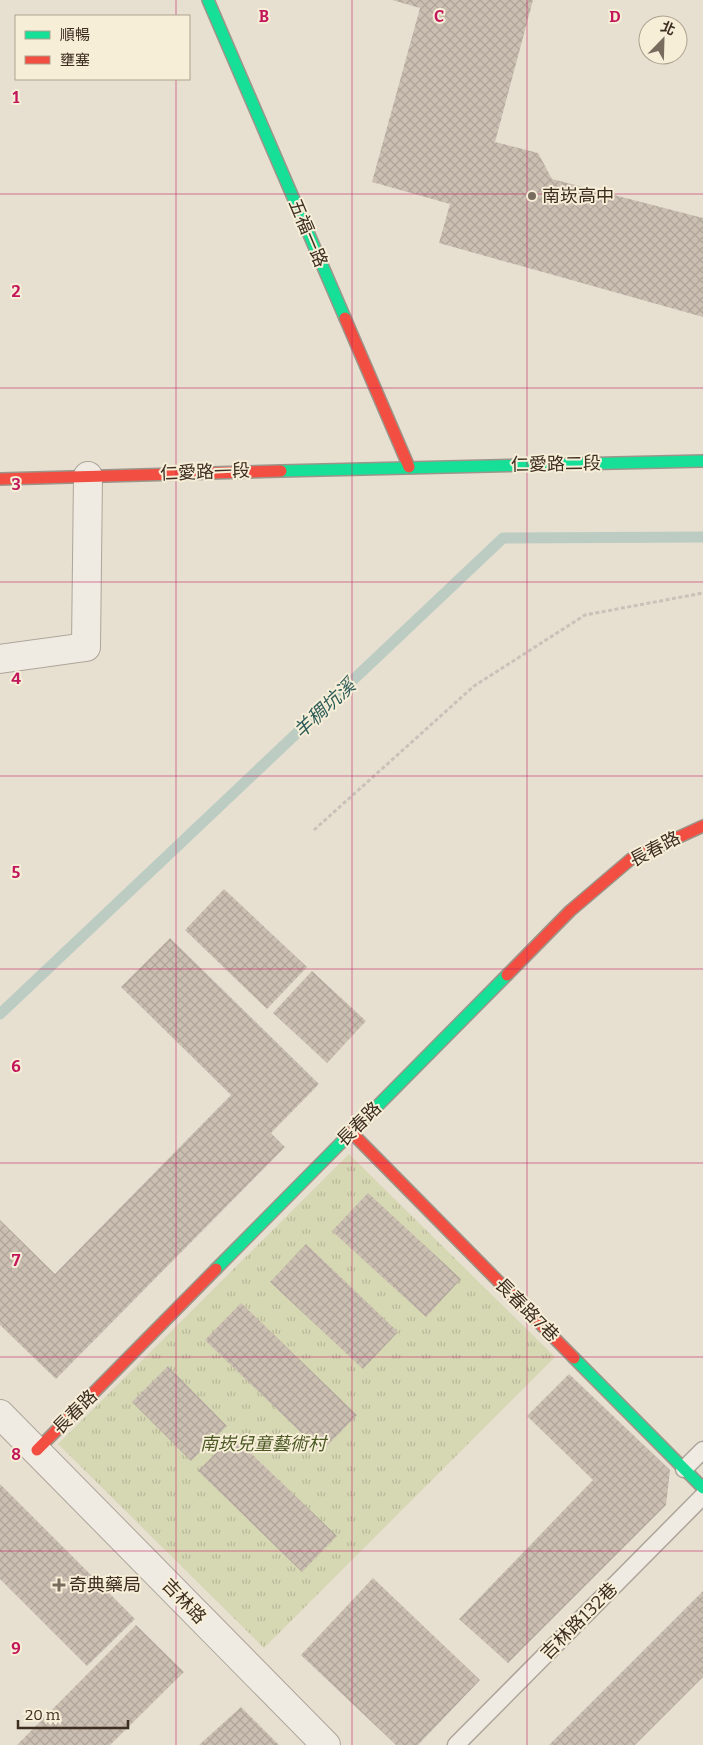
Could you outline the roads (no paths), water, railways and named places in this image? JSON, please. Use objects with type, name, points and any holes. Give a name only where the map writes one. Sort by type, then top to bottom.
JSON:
[{"type":"street","name":"五福一路","points":[[208,0],[409,466]]},
{"type":"street","name":"仁愛路二段","points":[[409,466],[703,461]]},
{"type":"street","name":"仁愛路一段","points":[[0,479],[409,466]]},
{"type":"street","points":[[0,660],[86,647],[88,476]]},
{"type":"street","name":"長春路","points":[[37,1450],[576,905],[631,859],[703,826]]},
{"type":"street","name":"長春路7巷","points":[[351,1132],[703,1488]]},
{"type":"street","name":"吉林路","points":[[0,1414],[326,1745]]},
{"type":"lane","points":[[684,1469],[703,1450]]},
{"type":"lane","name":"吉林路132巷","points":[[456,1745],[703,1496]]},
{"type":"waterway","name":"羊稠坑溪","points":[[0,1014],[503,538],[703,537]]},
{"type":"place","name":"南崁高中","points":[[532,196]]},
{"type":"place","name":"奇典藥局","points":[[59,1585]]},
{"type":"park label","name":"南崁兒童藝術村","points":[[263,1444]]}]
